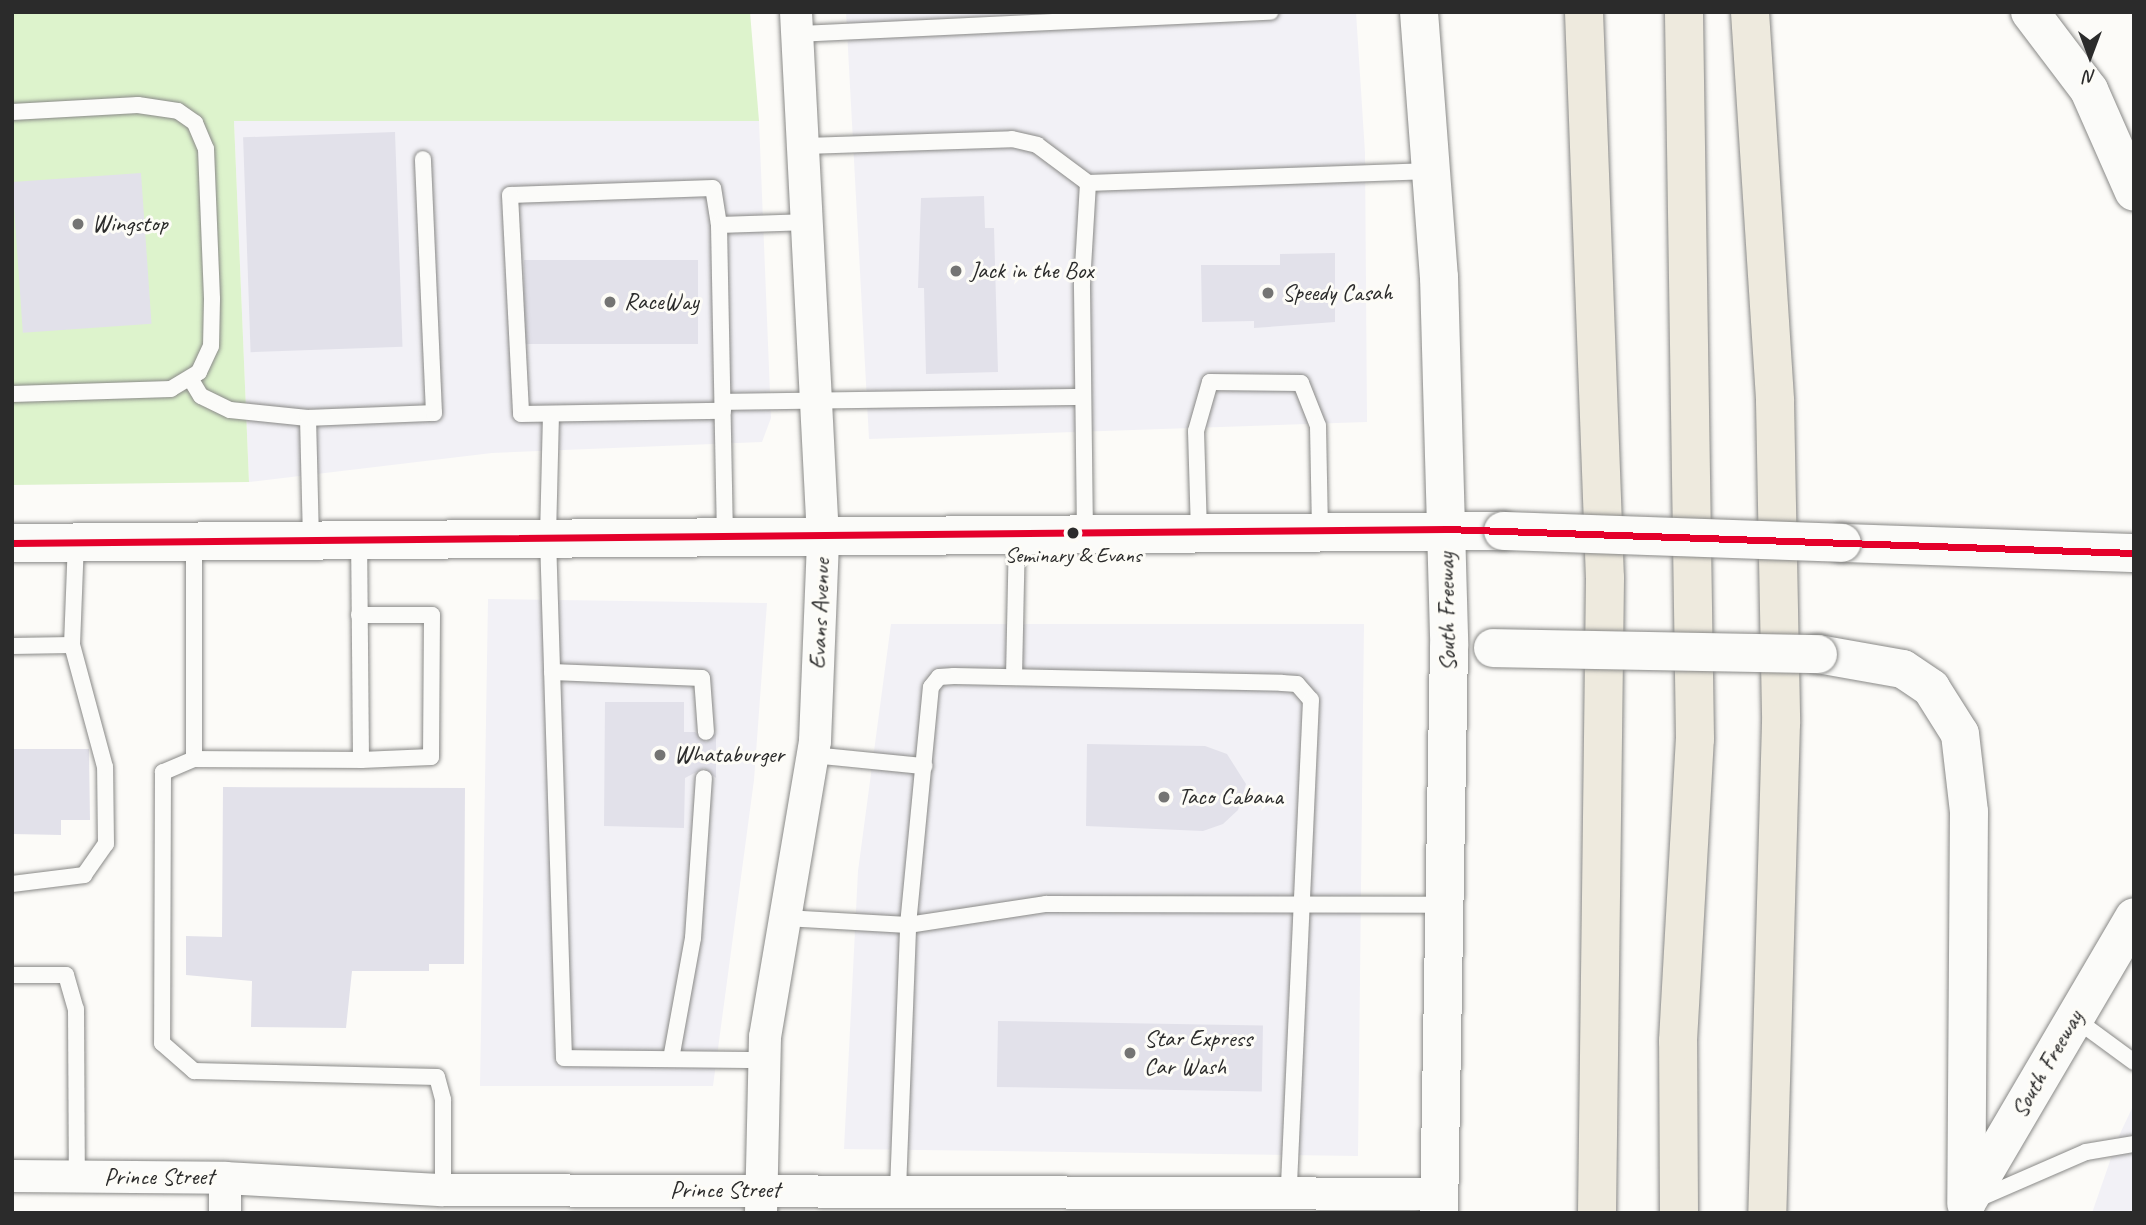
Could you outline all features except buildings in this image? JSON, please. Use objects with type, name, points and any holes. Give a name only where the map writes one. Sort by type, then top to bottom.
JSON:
[{"type":"highway","points":[[1584,12],[1605,578],[1597,1213]]},
{"type":"highway","points":[[1678,1213],[1678,1041],[1695,739],[1684,12]]},
{"type":"highway","points":[[1750,12],[1775,401],[1780,681],[1767,1213]]},
{"type":"main road","name":"South Freeway","points":[[1419,12],[1431,171],[1449,646],[1439,1203]]},
{"type":"main road","points":[[2030,12],[2090,90],[2134,192]]},
{"type":"main road","points":[[12,543],[823,538],[1446,529],[2134,553]]},
{"type":"main road","points":[[1449,646],[1818,654],[1903,668],[1931,688],[1961,734],[1969,811],[1963,1208]]},
{"type":"main road","name":"South Freeway","points":[[1963,1208],[2134,917]]},
{"type":"street","name":"Evans Avenue","points":[[761,1201],[764,1060],[813,755],[823,538],[819,399],[797,23]]},
{"type":"street","name":"Prince Street","points":[[12,1176],[225,1178],[443,1190],[761,1201],[898,1190],[1289,1193],[1439,1203]]},
{"type":"street","points":[[225,1178],[225,1213]]},
{"type":"lane","points":[[914,12],[915,30]]},
{"type":"lane","points":[[797,23],[915,30],[1270,12]]},
{"type":"lane","points":[[12,112],[138,105],[177,111],[195,123],[206,149],[212,311],[211,346],[190,378],[171,389],[12,394]]},
{"type":"lane","points":[[804,146],[1012,139],[1037,145],[1088,183],[1431,171]]},
{"type":"lane","points":[[190,378],[201,396],[230,410],[308,418],[434,413],[423,159]]},
{"type":"lane","points":[[1085,534],[1083,397],[1088,183]]},
{"type":"lane","points":[[725,538],[723,407],[719,225],[713,188],[510,195],[521,414],[723,407],[819,399],[1083,397]]},
{"type":"lane","points":[[719,225],[810,222]]},
{"type":"lane","points":[[1199,532],[1196,431],[1210,382],[1301,383],[1318,426],[1320,531]]},
{"type":"lane","points":[[551,414],[548,538],[564,1058],[764,1060]]},
{"type":"lane","points":[[308,418],[311,540]]},
{"type":"lane","points":[[1014,677],[1017,535]]},
{"type":"lane","points":[[359,539],[362,760]]},
{"type":"lane","points":[[12,884],[83,875],[106,844],[105,767],[72,645],[76,542]]},
{"type":"lane","points":[[194,542],[194,759]]},
{"type":"lane","points":[[359,615],[432,615],[431,757],[362,760],[194,759],[163,772],[162,1043],[194,1071],[437,1077],[443,1100],[443,1190]]},
{"type":"lane","points":[[12,646],[72,645]]},
{"type":"lane","points":[[552,672],[702,678],[706,732]]},
{"type":"lane","points":[[898,1190],[908,925],[931,687],[939,677],[1014,677],[1297,684],[1311,700],[1289,1193]]},
{"type":"lane","points":[[813,755],[924,766]]},
{"type":"lane","points":[[671,1059],[693,938],[704,778]]},
{"type":"lane","points":[[785,918],[908,925],[1046,904],[1444,905]]},
{"type":"lane","points":[[12,975],[66,975],[76,1009],[77,1177]]},
{"type":"lane","points":[[2074,1018],[2134,1062]]},
{"type":"lane","points":[[1963,1208],[2086,1152],[2134,1144]]},
{"type":"shaded area","points":[[846,12],[1356,12],[1365,153],[1367,422],[869,439]]},
{"type":"shaded area","points":[[481,117],[759,121],[771,418],[762,442],[492,453],[249,482],[234,121]]},
{"type":"shaded area","points":[[488,599],[767,603],[754,780],[713,1086],[480,1086]]},
{"type":"shaded area","points":[[891,624],[1364,624],[1358,1156],[844,1149],[858,871]]},
{"type":"shaded area","points":[[2134,1104],[2134,1213],[2092,1213],[2118,1138]]},
{"type":"green space","points":[[12,12],[750,12],[759,121],[234,121],[249,482],[12,485]]},
{"type":"transit line","points":[[12,543],[1446,529],[2134,553]]},
{"type":"place","name":"Wingstop","points":[[78,224]]},
{"type":"place","name":"Jack in the Box","points":[[956,271]]},
{"type":"place","name":"Speedy Casah","points":[[1268,293]]},
{"type":"place","name":"RaceWay","points":[[610,302]]},
{"type":"place","name":"Seminary & Evans","points":[[1073,533]]},
{"type":"place","name":"Whataburger","points":[[660,755]]},
{"type":"place","name":"Taco Cabana","points":[[1164,797]]},
{"type":"place","name":"Star Express Car Wash","points":[[1130,1053]]}]
